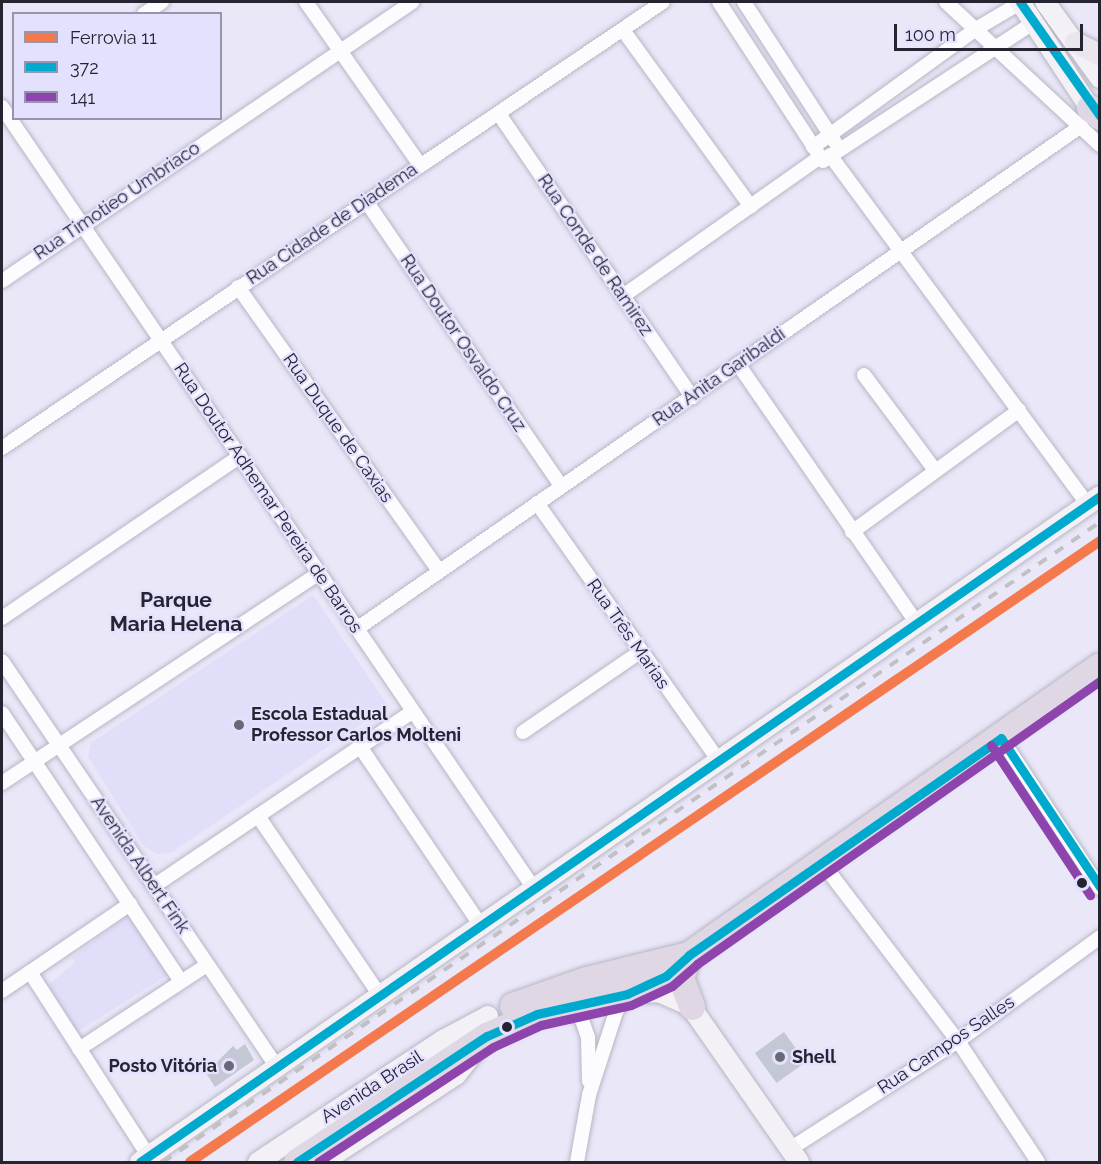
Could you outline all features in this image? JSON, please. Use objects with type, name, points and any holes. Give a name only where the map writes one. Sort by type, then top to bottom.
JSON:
[{"type":"highway","points":[[692,1007],[681,978],[688,955],[823,864],[1100,666]]},
{"type":"highway","name":"Avenida Brasil","points":[[415,1078],[487,1026],[550,991],[658,969],[688,955]]},
{"type":"highway","name":"Avenida Brasil","points":[[487,1026],[566,1006],[627,994],[658,969]]},
{"type":"highway","points":[[284,1162],[415,1078]]},
{"type":"highway","points":[[297,1162],[415,1078]]},
{"type":"main road","points":[[1075,42],[1100,55]]},
{"type":"street","points":[[147,12],[162,2]]},
{"type":"street","points":[[306,2],[420,165]]},
{"type":"street","name":"Rua Timotieo Umbriaco","points":[[2,281],[338,50],[412,2]]},
{"type":"street","name":"Rua Cidade de Diadema","points":[[2,448],[663,2]]},
{"type":"street","points":[[30,972],[79,1049],[144,1160],[1094,500],[1019,410],[898,252],[825,154],[718,2]]},
{"type":"street","points":[[744,2],[831,136]]},
{"type":"street","points":[[946,2],[995,45],[1093,118]]},
{"type":"street","points":[[825,154],[831,136],[976,29],[1022,2],[1093,118],[1100,144]]},
{"type":"street","points":[[1045,2],[1100,78]]},
{"type":"street","points":[[623,296],[825,154],[1033,23]]},
{"type":"street","points":[[623,30],[751,207]]},
{"type":"street","name":"Rua Conde de Ramirez","points":[[499,114],[692,397]]},
{"type":"street","name":"Rua Anita Garibaldi","points":[[358,628],[438,569],[537,504],[1093,118]]},
{"type":"street","name":"Rua Doutor Adhemar Pereira de Barros","points":[[12,120],[535,890]]},
{"type":"street","points":[[825,154],[831,136]]},
{"type":"street","name":"Rua Doutor Osvaldo Cruz","points":[[366,201],[561,486]]},
{"type":"street","name":"Rua Duque de Caxias","points":[[238,287],[438,569]]},
{"type":"street","points":[[738,364],[917,624]]},
{"type":"street","points":[[864,375],[934,469]]},
{"type":"street","points":[[852,532],[934,469],[1019,410]]},
{"type":"street","points":[[2,618],[240,456]]},
{"type":"street","name":"Rua Três Marias","points":[[537,504],[720,762]]},
{"type":"street","points":[[2,783],[319,573]]},
{"type":"street","points":[[523,732],[640,652]]},
{"type":"street","name":"Avenida Albert Fink","points":[[2,661],[278,1069]]},
{"type":"street","points":[[154,886],[412,712]]},
{"type":"street","name":"Avenida Albert Fink","points":[[2,713],[181,981]]},
{"type":"street","points":[[1001,738],[1100,888]]},
{"type":"street","points":[[361,748],[481,926]]},
{"type":"street","points":[[258,816],[381,997]]},
{"type":"street","points":[[823,864],[958,1041],[1038,1162]]},
{"type":"street","points":[[2,991],[130,904]]},
{"type":"street","name":"Rua Campos Salles","points":[[795,1156],[1100,937]]},
{"type":"street","points":[[79,1049],[207,964]]},
{"type":"street","points":[[658,969],[692,1007],[795,1156]]},
{"type":"street","points":[[577,1162],[589,1095],[627,994],[659,992],[692,1007]]},
{"type":"street","points":[[566,1006],[582,1020],[588,1036],[589,1095]]},
{"type":"street","name":"Avenida Brasil","points":[[258,1162],[451,1035],[487,1026]]},
{"type":"street","name":"Avenida Brasil","points":[[322,1162],[456,1075],[487,1026]]},
{"type":"shaded area","name":"Escola Estadual Professor Carlos Molteni","points":[[313,595],[388,706],[172,852],[157,854],[144,846],[88,757],[91,743]]},
{"type":"shaded area","points":[[128,915],[171,973],[77,1032],[48,985],[75,963],[72,957]]},
{"type":"building","name":"Shell","points":[[784,1032],[806,1062],[777,1083],[755,1053]]},
{"type":"building","name":"Posto Vitória","points":[[245,1044],[254,1060],[215,1087],[206,1073],[233,1046],[237,1050]]},
{"type":"railway","points":[[163,1162],[1100,522]]},
{"type":"rail line","name":"11","points":[[190,1162],[1100,541]]},
{"type":"transit line","name":"372","points":[[1020,2],[1100,116]]},
{"type":"transit line","name":"372","points":[[140,1162],[1100,496]]},
{"type":"transit line","name":"141","points":[[318,1162],[493,1047],[541,1025],[631,1005],[672,986],[697,964],[1100,681]]},
{"type":"transit line","name":"372","points":[[297,1162],[487,1036],[537,1014],[627,994],[666,976],[689,955],[1001,738],[1100,887]]},
{"type":"transit line","name":"141","points":[[991,745],[1090,895]]},
{"type":"place","name":"Escola Estadual Professor Carlos Molteni","points":[[239,725]]},
{"type":"place","name":"Shell","points":[[780,1057]]},
{"type":"place","name":"Posto Vitória","points":[[229,1066]]},
{"type":"district","name":"Parque Maria Helena","points":[[176,612]]}]
